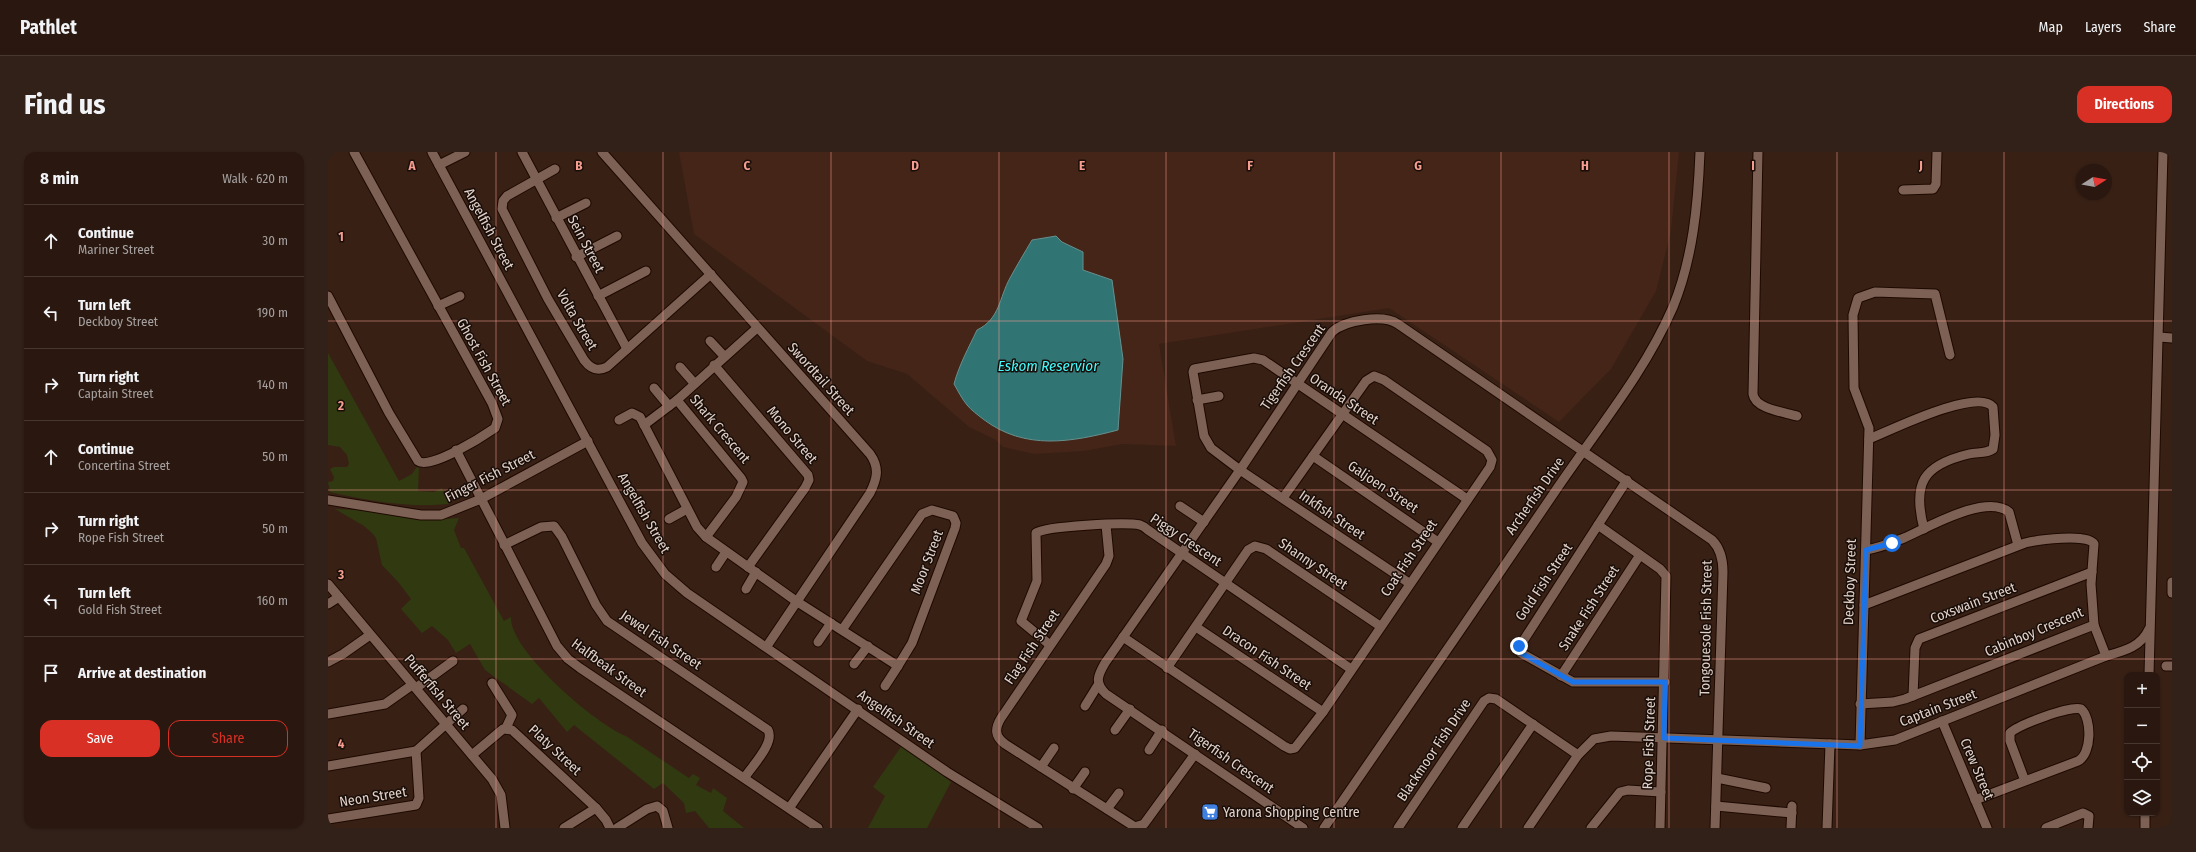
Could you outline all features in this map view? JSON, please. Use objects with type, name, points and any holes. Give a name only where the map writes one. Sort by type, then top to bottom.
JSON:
[{"type":"street","name":"Ghost Fish Street","points":[[328,296],[389,413],[416,459],[422,464],[428,463],[456,450],[494,429],[498,419],[492,403],[354,152]]},
{"type":"street","name":"Angelfish Street","points":[[432,152],[642,543],[660,569],[687,592],[947,772],[1038,828]]},
{"type":"street","points":[[439,165],[465,152]]},
{"type":"street","name":"Sein Street","points":[[522,152],[576,257],[627,349]]},
{"type":"street","name":"Swordtail Street","points":[[602,152],[870,454],[877,470],[875,483],[870,493],[766,646]]},
{"type":"street","name":"Archerfish Drive","points":[[1324,828],[1584,451],[1651,348],[1673,306],[1684,274],[1698,201],[1700,152]]},
{"type":"street","points":[[1758,152],[1752,394],[1755,400],[1760,404],[1797,416]]},
{"type":"street","points":[[1903,190],[1933,189],[1936,184],[1937,152]]},
{"type":"street","points":[[2149,672],[2163,152]]},
{"type":"street","points":[[535,179],[555,169]]},
{"type":"street","name":"Volta Street","points":[[535,179],[507,196],[503,201],[502,209],[544,292],[584,360],[591,368],[598,370],[605,369],[711,274]]},
{"type":"street","points":[[556,218],[586,203]]},
{"type":"street","points":[[576,257],[617,236]]},
{"type":"street","points":[[598,296],[646,271]]},
{"type":"street","name":"Deckboy Street","points":[[1860,746],[1868,439],[1866,420],[1854,388],[1853,315],[1858,298],[1875,292],[1935,294],[1950,354]]},
{"type":"street","points":[[438,306],[460,296]]},
{"type":"street","name":"Tigerfish Crescent","points":[[1085,706],[1098,684],[1101,670],[1240,470],[1329,336],[1338,328],[1355,322],[1388,319],[1398,324],[1584,451]]},
{"type":"street","points":[[644,425],[677,400],[724,356],[757,328]]},
{"type":"street","points":[[2159,337],[2172,338]]},
{"type":"street","points":[[710,341],[724,356]]},
{"type":"street","name":"Oranda Street","points":[[1240,470],[1207,442],[1197,400],[1193,372],[1199,367],[1257,358],[1263,360],[1467,499]]},
{"type":"street","name":"Mono Street","points":[[714,366],[808,475],[809,480],[805,488],[748,567]]},
{"type":"street","points":[[680,367],[694,383]]},
{"type":"street","name":"Coat Fish Street","points":[[1123,638],[1290,749],[1297,746],[1323,712],[1409,583],[1491,465],[1492,460],[1489,453],[1377,376],[1368,378],[1283,498]]},
{"type":"street","points":[[654,388],[669,406]]},
{"type":"street","points":[[1197,400],[1219,396]]},
{"type":"street","name":"Shark Crescent","points":[[677,400],[743,482],[736,497],[706,537]]},
{"type":"street","points":[[1868,439],[1956,404],[1977,402],[1988,403],[1993,407],[1995,435],[1993,449],[1953,459],[1931,471],[1924,477],[1919,495],[1924,529]]},
{"type":"street","points":[[619,420],[634,413],[638,415],[687,509],[699,529],[706,537],[796,601],[898,666]]},
{"type":"street","name":"Finger Fish Street","points":[[328,500],[434,516],[453,512],[481,499],[588,441]]},
{"type":"street","name":"Halfbeak Street","points":[[456,450],[557,646],[568,659],[790,807],[818,828]]},
{"type":"street","name":"Tongouesole Fish Street","points":[[1584,451],[1712,540],[1721,554],[1723,572],[1715,828]]},
{"type":"street","name":"Galjoen Street","points":[[1314,456],[1438,542]]},
{"type":"street","name":"Inkfish Street","points":[[1240,470],[1409,583]]},
{"type":"street","name":"Gold Fish Street","points":[[1627,480],[1518,647],[1521,653],[1576,683],[1665,682]]},
{"type":"street","points":[[1180,506],[1204,522]]},
{"type":"street","points":[[1866,550],[1892,543],[1970,509],[2002,508],[2010,514],[2018,545]]},
{"type":"street","points":[[670,519],[687,509]]},
{"type":"street","name":"Moor Street","points":[[842,630],[922,514],[932,510],[949,514],[955,520],[955,528],[912,643],[885,686]]},
{"type":"street","name":"Piggy Crescent","points":[[1050,645],[1021,621],[1037,581],[1036,533],[1041,531],[1106,525],[1143,526],[1181,554],[1351,669]]},
{"type":"street","name":"Flag Fish Street","points":[[1106,525],[1109,556],[1106,564],[1001,718],[996,730],[1002,742],[1073,789],[1137,827],[1144,824],[1195,754]]},
{"type":"street","name":"Rope Fish Street","points":[[1598,525],[1663,571],[1666,576],[1664,738],[1660,828]]},
{"type":"street","name":"Jewel Fish Street","points":[[504,545],[541,527],[554,526],[562,537],[596,605],[608,621],[768,730],[771,735],[769,743],[745,777]]},
{"type":"street","name":"Cabinboy Crescent","points":[[1860,704],[1893,702],[1913,696],[2094,625],[2092,572],[2094,545],[2090,540],[2049,538],[2018,545],[1864,605]]},
{"type":"street","name":"Shanny Street","points":[[1167,668],[1251,547],[1259,546],[1380,626]]},
{"type":"street","points":[[716,567],[726,552]]},
{"type":"street","name":"Snake Fish Street","points":[[1561,676],[1640,556]]},
{"type":"street","points":[[746,589],[756,572]]},
{"type":"street","name":"Coxswain Street","points":[[1913,696],[1915,648],[1920,639],[2092,572]]},
{"type":"street","points":[[2172,582],[2172,593]]},
{"type":"street","name":"Pufferfish Street","points":[[328,584],[472,755],[499,790],[504,808],[505,828]]},
{"type":"street","points":[[328,604],[339,597]]},
{"type":"street","points":[[818,642],[831,623]]},
{"type":"street","points":[[2094,625],[2106,656]]},
{"type":"street","name":"Dracon Fish Street","points":[[1196,627],[1323,712]]},
{"type":"street","name":"Captain Street","points":[[1528,828],[1578,755],[1590,742],[1602,737],[1860,746],[1895,740],[2106,656],[2123,652],[2138,644],[2149,629]]},
{"type":"street","points":[[328,662],[343,654],[370,635]]},
{"type":"street","points":[[854,664],[868,646]]},
{"type":"street","points":[[328,714],[379,706],[393,699],[453,661]]},
{"type":"street","points":[[492,683],[512,714],[506,728]]},
{"type":"street","name":"Tigerfish Crescent","points":[[1098,684],[1106,694],[1162,730],[1303,828]]},
{"type":"street","name":"Blackmoor Fish Drive","points":[[1398,828],[1487,698],[1496,699],[1578,755]]},
{"type":"street","points":[[1975,800],[2078,761],[2085,756],[2088,745],[2088,728],[2086,714],[2081,709],[2070,708],[2019,727],[2010,733],[2010,742],[2025,781]]},
{"type":"street","points":[[328,766],[416,752],[463,709]]},
{"type":"street","points":[[790,807],[858,709]]},
{"type":"street","points":[[1115,730],[1130,710]]},
{"type":"street","name":"Crew Street","points":[[1942,722],[1987,828]]},
{"type":"street","points":[[1462,828],[1533,724]]},
{"type":"street","name":"Platy Street","points":[[472,755],[500,731],[506,728],[514,732],[596,808],[606,820],[610,828]]},
{"type":"street","points":[[1148,750],[1162,730]]},
{"type":"street","points":[[1827,828],[1830,744]]},
{"type":"street","points":[[1041,767],[1054,748]]},
{"type":"street","name":"Neon Street","points":[[328,819],[416,805],[419,798],[416,752]]},
{"type":"street","points":[[1073,789],[1084,772]]},
{"type":"street","points":[[1717,778],[1766,788]]},
{"type":"street","points":[[1591,828],[1620,792],[1628,790],[1661,792]]},
{"type":"street","points":[[1107,809],[1119,793]]},
{"type":"street","points":[[617,828],[647,809],[657,806],[663,811],[668,828]]},
{"type":"street","points":[[1716,806],[1792,810],[1791,828]]},
{"type":"street","points":[[564,828],[596,808]]},
{"type":"street","points":[[2046,828],[2083,813],[2088,816],[2088,828]]},
{"type":"street","points":[[2145,816],[2145,828]]},
{"type":"shaded area","points":[[679,152],[1679,152],[1671,231],[1656,291],[1611,369],[1559,422],[1389,308],[1159,344],[1176,446],[1122,444],[1084,451],[1034,454],[1003,447],[996,440],[969,427],[907,374],[867,361],[694,234]]},
{"type":"green space","points":[[328,353],[399,481],[412,474],[417,467],[419,468],[418,491],[434,492],[442,488],[449,504],[419,505],[389,503],[330,492],[328,482],[333,481],[334,477],[330,469],[334,467],[347,467],[349,464],[347,455],[340,447],[328,445]]},
{"type":"green space","points":[[335,509],[357,510],[430,520],[459,518],[454,530],[461,548],[464,548],[504,621],[511,617],[514,631],[524,648],[539,666],[576,702],[613,729],[689,778],[693,774],[700,778],[696,785],[711,793],[713,788],[727,798],[723,811],[744,828],[709,828],[695,811],[686,813],[684,803],[663,783],[654,789],[574,725],[567,732],[539,698],[532,704],[485,670],[470,644],[456,653],[448,640],[432,626],[422,633],[401,609],[411,599],[399,583],[382,565],[376,538],[364,526]]},
{"type":"green space","points":[[903,744],[951,782],[927,828],[868,828],[885,796],[873,787]]},
{"type":"water","name":"Eskom Reservior","points":[[1056,236],[1062,242],[1083,252],[1083,270],[1112,280],[1123,359],[1118,430],[1083,438],[1066,440],[1032,440],[1015,436],[999,429],[983,419],[970,409],[954,384],[961,363],[977,330],[985,325],[995,314],[1010,278],[1032,240]]},
{"type":"place","name":"Yarona Shopping Centre","points":[[1210,812]]},
{"type":"route","points":[[1519,646],[1518,650],[1521,653],[1573,682],[1665,682],[1664,738],[1860,746],[1860,704],[1866,550],[1892,543]]}]
